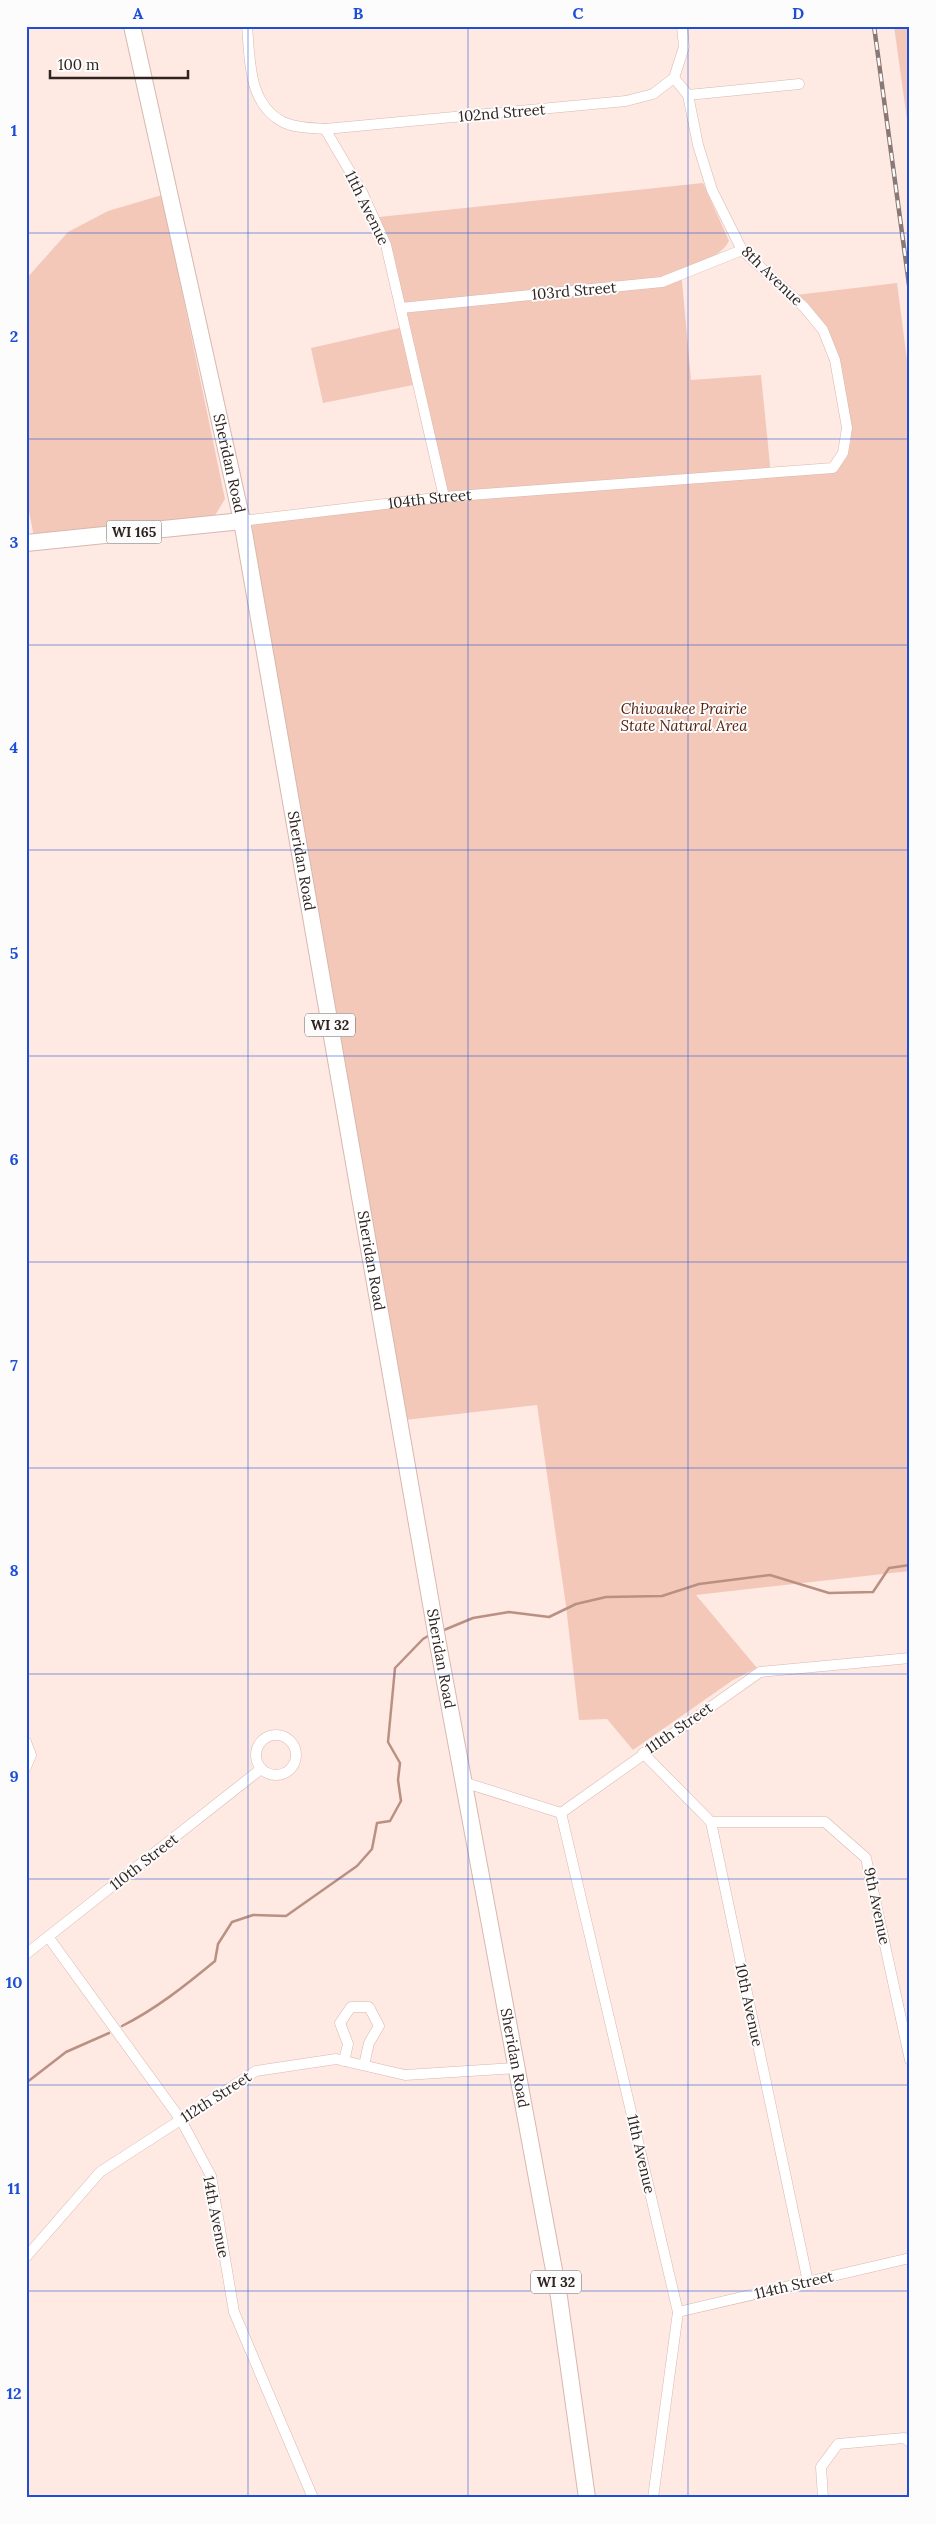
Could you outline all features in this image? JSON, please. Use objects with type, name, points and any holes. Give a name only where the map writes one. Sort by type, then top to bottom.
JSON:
[{"type":"main road","name":"Sheridan Road","points":[[132,26],[242,521],[463,1782],[559,2297],[587,2498]]},
{"type":"main road","name":"104th Street","points":[[26,543],[242,521]]},
{"type":"street","points":[[246,26],[252,80],[263,105],[283,122],[302,127],[325,129]]},
{"type":"street","points":[[674,78],[684,47],[682,26]]},
{"type":"street","name":"102nd Street","points":[[325,129],[626,101],[653,94],[674,78]]},
{"type":"street","name":"8th Avenue","points":[[674,78],[688,95],[698,145],[712,190],[742,250],[804,306],[823,330],[835,360],[847,428],[843,453],[833,468]]},
{"type":"street","points":[[688,95],[799,84]]},
{"type":"street","name":"11th Avenue","points":[[325,129],[362,192],[386,245],[444,497]]},
{"type":"street","name":"103rd Street","points":[[401,308],[662,282],[742,250]]},
{"type":"street","name":"104th Street","points":[[242,521],[444,497],[833,468]]},
{"type":"street","name":"111th Street","points":[[561,1813],[643,1753],[760,1672],[910,1658]]},
{"type":"street","points":[[277,1735],[290,1740],[296,1751],[296,1758],[291,1769],[286,1773],[273,1775],[262,1769],[256,1757],[259,1744],[264,1738],[277,1735]]},
{"type":"street","points":[[26,1742],[31,1755],[26,1767]]},
{"type":"street","points":[[643,1753],[711,1822]]},
{"type":"street","name":"110th Street","points":[[26,1954],[49,1938],[262,1769]]},
{"type":"street","points":[[463,1782],[561,1813]]},
{"type":"street","name":"11th Avenue","points":[[561,1813],[678,2312],[653,2498]]},
{"type":"street","name":"9th Avenue","points":[[711,1822],[825,1822],[866,1858],[910,2060]]},
{"type":"street","name":"10th Avenue","points":[[711,1822],[808,2282]]},
{"type":"street","name":"14th Avenue","points":[[49,1938],[181,2120],[211,2176],[234,2312],[314,2498]]},
{"type":"street","points":[[344,2061],[348,2044],[340,2022],[350,2007],[370,2006],[380,2026],[370,2043],[364,2065]]},
{"type":"street","name":"112th Street","points":[[26,2256],[100,2172],[256,2071],[336,2059],[406,2075],[516,2068]]},
{"type":"street","name":"114th Street","points":[[678,2312],[910,2258]]},
{"type":"street","points":[[823,2498],[821,2467],[838,2444],[904,2438],[910,2442]]},
{"type":"green space","points":[[894,26],[910,26],[910,141]]},
{"type":"green space","name":"Chiwaukee Prairie State Natural Area","points":[[703,183],[729,241],[725,247],[714,255],[681,270],[691,380],[761,375],[771,475],[821,471],[848,453],[851,440],[836,354],[796,295],[897,283],[910,383],[910,1571],[696,1595],[757,1668],[733,1680],[633,1750],[607,1719],[579,1720],[566,1606],[537,1405],[405,1420],[267,632],[252,526],[261,521],[449,502],[423,383],[323,403],[311,348],[408,326],[388,240],[379,217]]},
{"type":"green space","points":[[162,195],[225,499],[214,517],[34,537],[26,496],[26,279],[68,232],[108,211]]},
{"type":"waterway","points":[[444,1630],[473,1618],[509,1612],[549,1617],[576,1604],[606,1597],[662,1596],[699,1584],[770,1575],[829,1593],[873,1592],[889,1568],[910,1565]]},
{"type":"waterway","points":[[122,2026],[182,1988],[215,1961],[218,1944],[232,1922],[253,1915],[286,1916],[357,1866],[372,1849],[377,1823],[390,1821],[401,1801],[398,1780],[400,1763],[388,1742],[395,1668],[428,1636]]},
{"type":"waterway","points":[[26,2083],[66,2052],[109,2033]]},
{"type":"railway","points":[[874,26],[910,292]]}]
